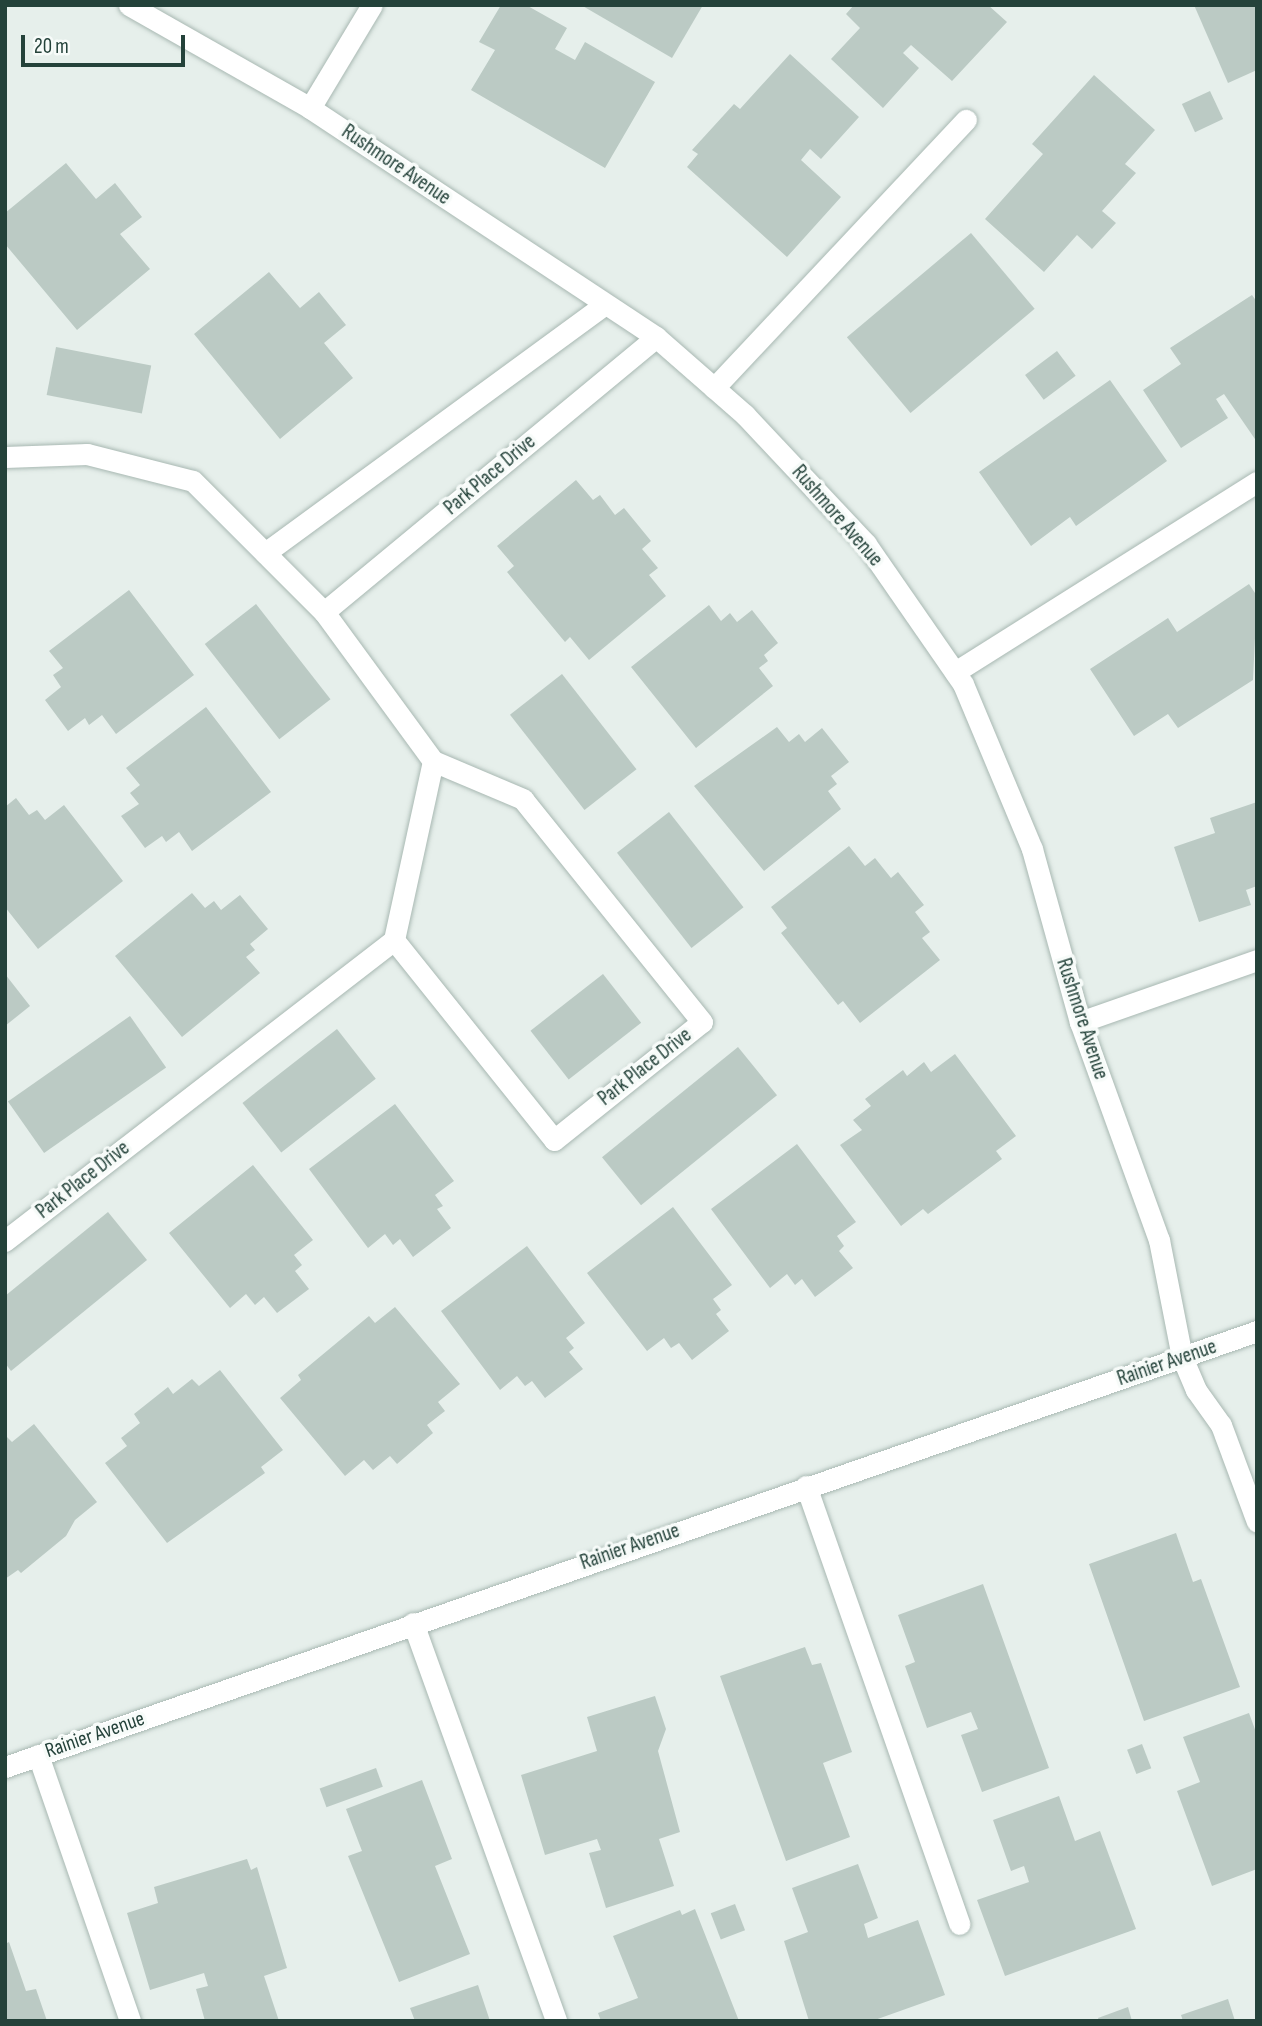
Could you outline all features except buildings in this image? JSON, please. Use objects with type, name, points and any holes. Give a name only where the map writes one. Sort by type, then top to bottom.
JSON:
[{"type":"street","name":"Rushmore Avenue","points":[[129,5],[310,108],[656,337],[745,415],[866,544],[955,672],[1032,849],[1080,1022],[1159,1240],[1182,1357],[1196,1390],[1220,1425],[1257,1522]]},
{"type":"street","points":[[310,108],[372,5]]},
{"type":"street","points":[[714,388],[966,120]]},
{"type":"street","points":[[265,553],[605,304]]},
{"type":"street","name":"Park Place Drive","points":[[324,612],[656,337]]},
{"type":"street","points":[[5,457],[88,454],[193,481],[324,612],[433,761],[394,940]]},
{"type":"street","points":[[955,672],[1257,482]]},
{"type":"street","name":"Park Place Drive","points":[[5,1241],[394,940],[554,1140],[702,1022],[523,799],[433,761]]},
{"type":"street","points":[[1080,1022],[1257,960]]},
{"type":"street","name":"Rainier Avenue","points":[[5,1767],[1257,1331]]},
{"type":"street","points":[[806,1486],[959,1924]]},
{"type":"street","points":[[413,1623],[556,2021]]},
{"type":"street","points":[[38,1755],[130,2021]]}]
